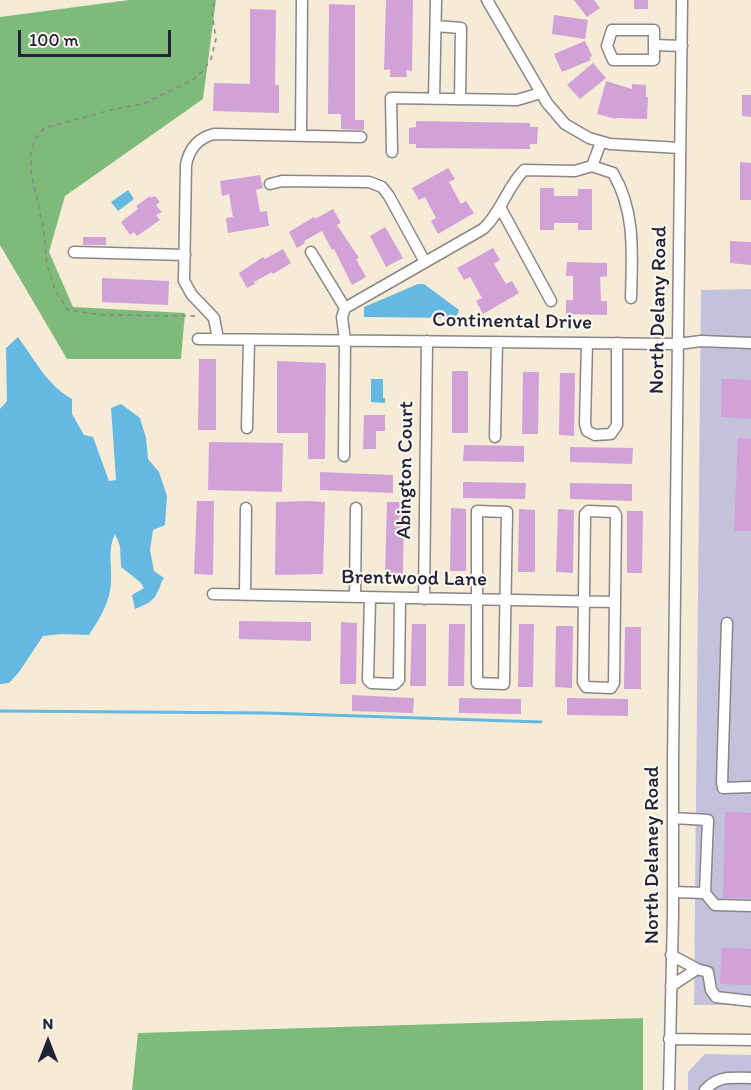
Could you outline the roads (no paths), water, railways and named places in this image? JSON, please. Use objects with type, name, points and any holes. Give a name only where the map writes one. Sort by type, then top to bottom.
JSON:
[{"type":"street","points":[[301,136],[302,0]]},
{"type":"street","points":[[434,99],[436,0]]},
{"type":"street","points":[[487,0],[547,103],[565,124],[589,138],[610,144],[680,148]]},
{"type":"street","name":"North Delany Road","points":[[674,621],[682,0]]},
{"type":"street","points":[[436,26],[461,28],[460,99]]},
{"type":"street","points":[[612,30],[654,30],[654,45],[654,60],[613,60],[607,46],[612,30]]},
{"type":"street","points":[[654,45],[682,46]]},
{"type":"street","points":[[392,152],[391,98],[517,100],[541,93]]},
{"type":"street","points":[[218,339],[213,318],[192,295],[184,281],[188,155],[198,141],[214,134],[361,137]]},
{"type":"street","points":[[592,166],[601,142]]},
{"type":"street","points":[[344,456],[345,340],[342,316],[345,308],[483,229],[491,222],[524,170],[575,171],[592,166],[613,174],[620,185],[632,228],[631,298]]},
{"type":"street","points":[[270,184],[282,181],[369,182],[382,187],[390,196],[425,262]]},
{"type":"street","points":[[500,207],[551,301]]},
{"type":"street","points":[[74,252],[184,255]]},
{"type":"street","points":[[311,252],[345,308]]},
{"type":"street","name":"Continental Drive","points":[[198,339],[751,343]]},
{"type":"street","points":[[247,428],[249,340]]},
{"type":"street","name":"Abington Court","points":[[424,599],[427,341]]},
{"type":"street","points":[[495,437],[497,342]]},
{"type":"street","points":[[587,343],[585,424],[587,431],[595,435],[611,434],[617,425],[617,343]]},
{"type":"street","points":[[245,595],[246,508]]},
{"type":"street","points":[[355,597],[356,508]]},
{"type":"street","points":[[477,511],[507,512],[506,600],[504,684],[477,683],[477,511]]},
{"type":"street","points":[[588,511],[614,512],[616,515],[614,602],[614,683],[610,688],[586,687],[583,682],[585,514],[588,511]]},
{"type":"street","name":"Brentwood Lane","points":[[213,594],[614,602]]},
{"type":"street","points":[[370,598],[368,680],[371,683],[395,684],[399,681],[400,598]]},
{"type":"street","name":"North Delaney Road","points":[[669,1090],[673,892],[674,621]]},
{"type":"street","points":[[728,623],[722,782],[723,788],[751,787]]},
{"type":"street","points":[[673,818],[708,820],[705,893],[715,905],[751,906]]},
{"type":"street","points":[[673,892],[705,893]]},
{"type":"street","points":[[671,955],[697,969],[708,972],[711,990],[716,997],[751,1000]]},
{"type":"street","points":[[671,986],[697,969]]},
{"type":"street","points":[[669,1039],[751,1040]]},
{"type":"street","points":[[705,1090],[711,1082],[721,1078],[751,1078]]},
{"type":"water","points":[[128,190],[134,199],[118,211],[111,202]]},
{"type":"water","points":[[418,284],[424,284],[459,310],[456,318],[364,317],[364,307]]},
{"type":"water","points":[[18,337],[48,379],[72,399],[72,414],[84,435],[93,437],[109,481],[116,480],[111,408],[121,404],[140,418],[146,438],[148,459],[159,472],[167,496],[165,525],[153,530],[150,550],[154,571],[164,578],[154,598],[135,609],[132,595],[144,588],[121,567],[120,546],[115,534],[111,548],[109,597],[89,635],[43,636],[19,672],[9,683],[0,684],[0,409],[7,401],[6,348]]},
{"type":"water","points":[[371,379],[383,379],[385,403],[371,402]]},
{"type":"waterway","points":[[0,711],[266,713],[541,722]]}]
